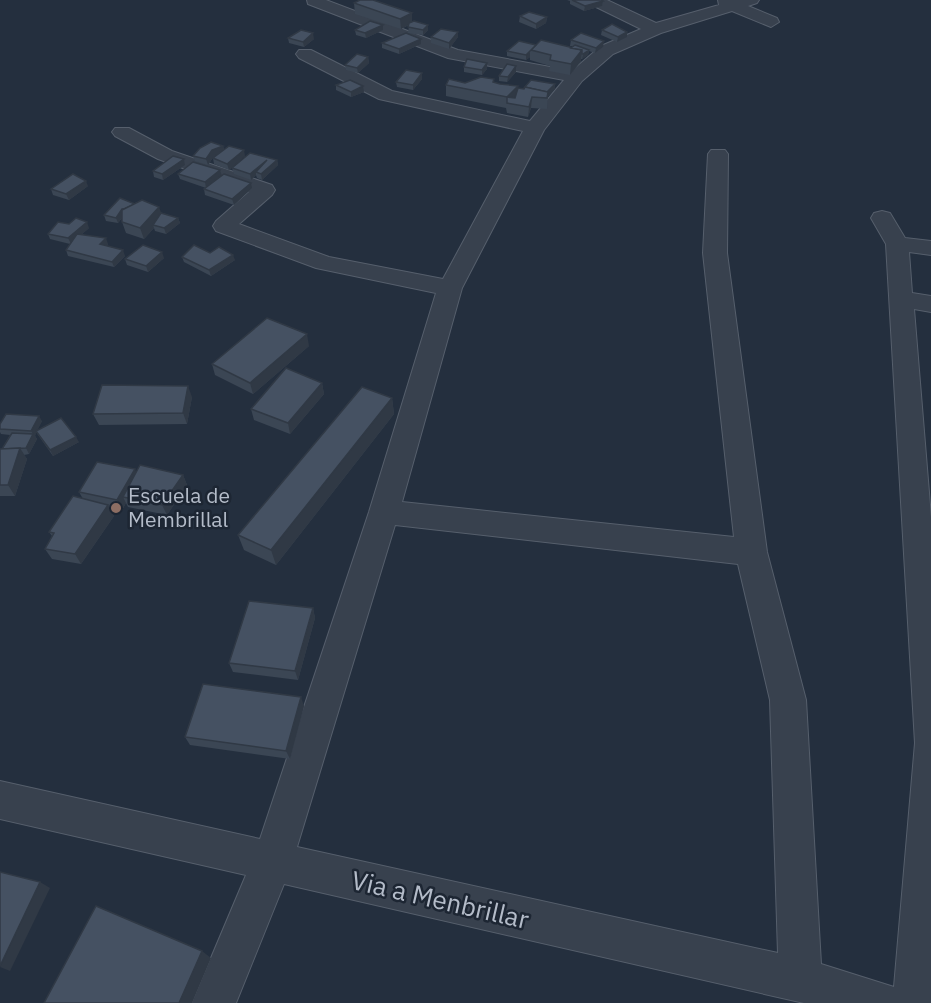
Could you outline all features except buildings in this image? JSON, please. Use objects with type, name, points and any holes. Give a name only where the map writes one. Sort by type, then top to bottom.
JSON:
[{"type":"street","points":[[594,0],[655,29]]},
{"type":"street","points":[[214,1003],[272,863],[384,512],[450,288],[535,128],[576,77],[607,50],[655,29],[727,3],[751,0]]},
{"type":"street","points":[[314,1],[454,54],[576,77]]},
{"type":"street","points":[[727,3],[771,22]]},
{"type":"street","points":[[305,54],[386,95],[535,128]]},
{"type":"street","points":[[123,132],[165,155],[264,190],[224,226],[324,263],[450,288]]},
{"type":"street","points":[[718,154],[715,253],[751,552],[788,700],[825,992]]},
{"type":"street","points":[[882,218],[897,244],[901,298],[918,349],[931,739]]},
{"type":"street","points":[[897,244],[931,248]]},
{"type":"street","points":[[901,298],[931,304]]},
{"type":"street","points":[[384,512],[751,552]]},
{"type":"street","points":[[915,1003],[931,748]]},
{"type":"street","name":"Via a Menbrillar","points":[[0,800],[879,1003]]},
{"type":"place","name":"Escuela de Membrillal","points":[[116,508]]}]
